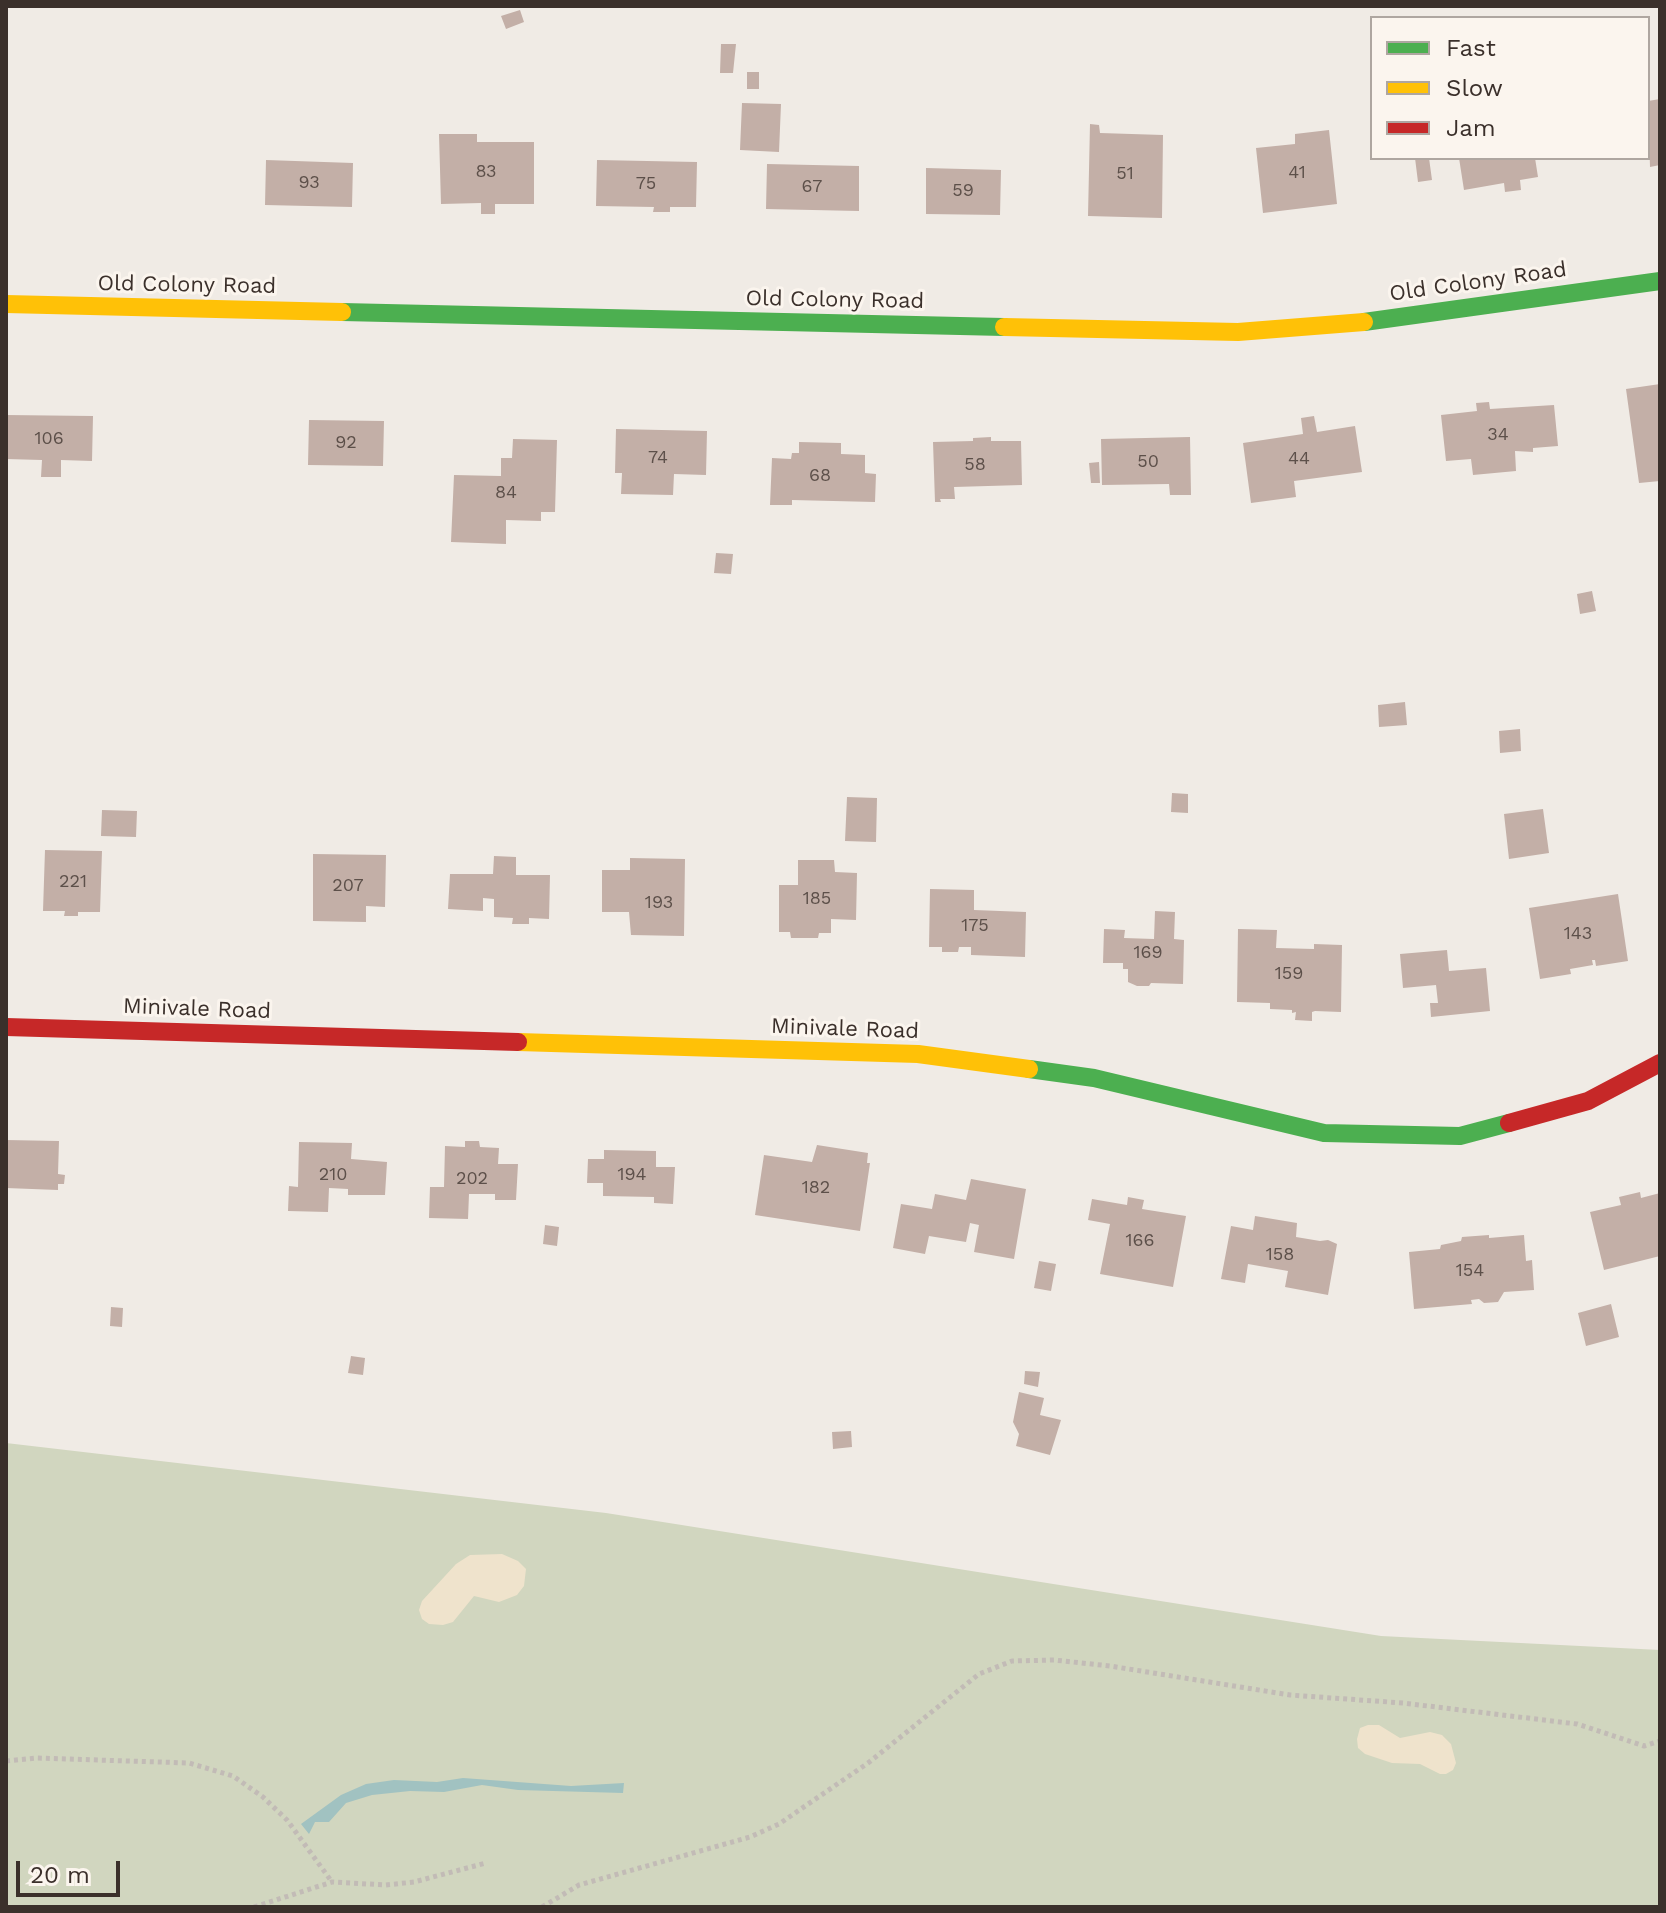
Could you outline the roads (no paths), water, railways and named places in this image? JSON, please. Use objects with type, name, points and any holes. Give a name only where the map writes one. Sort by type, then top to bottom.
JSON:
[{"type":"street","name":"Old Colony Road","points":[[6,304],[1238,332],[1340,325],[1660,281]]},
{"type":"street","name":"Minivale Road","points":[[6,1027],[918,1054],[1094,1078],[1324,1133],[1460,1136],[1588,1101],[1660,1063]]},
{"type":"water","points":[[463,1778],[571,1786],[624,1783],[623,1793],[518,1790],[482,1785],[444,1792],[410,1791],[372,1795],[346,1803],[329,1822],[315,1822],[309,1834],[301,1824],[341,1795],[366,1784]]}]
